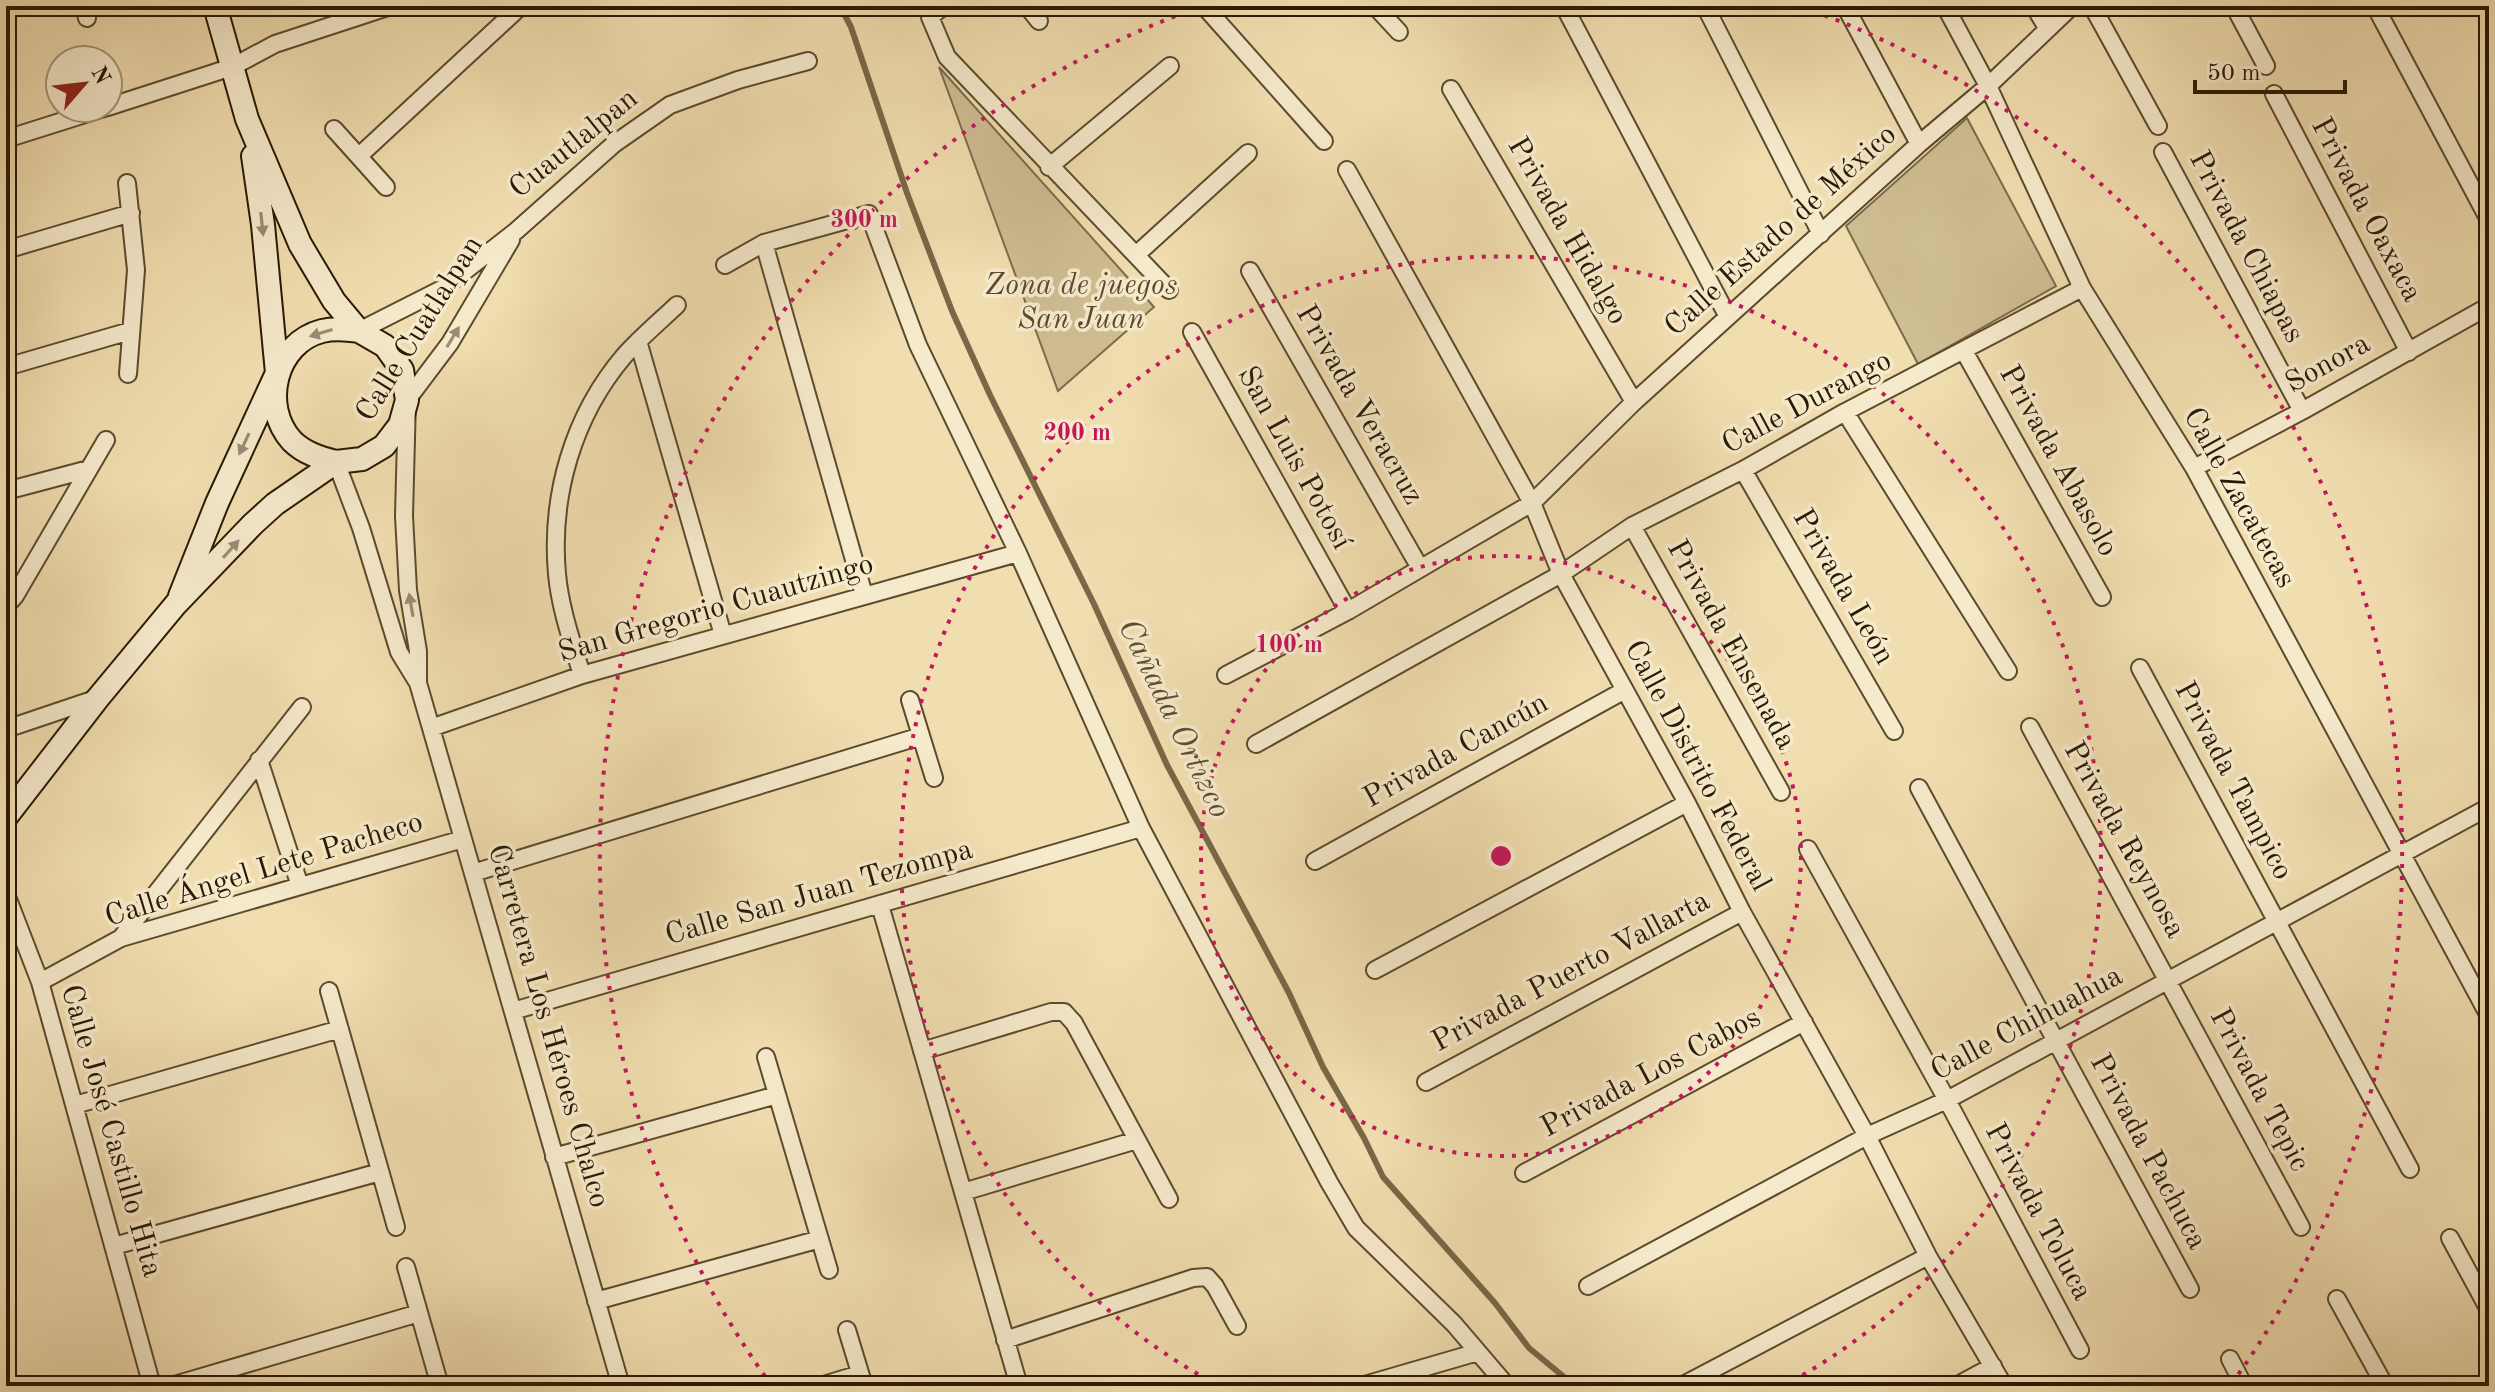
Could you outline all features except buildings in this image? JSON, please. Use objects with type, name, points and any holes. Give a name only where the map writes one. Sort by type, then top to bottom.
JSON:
[{"type":"street","points":[[6,10],[20,6]]},
{"type":"street","name":"Carretera Los Héroes Chalco","points":[[215,6],[247,119],[300,244],[334,301],[359,331],[385,346],[402,370],[407,400],[404,516],[408,590],[418,651],[418,683]]},
{"type":"street","points":[[124,101],[232,67],[275,44],[391,6]]},
{"type":"street","points":[[359,156],[521,6]]},
{"type":"street","points":[[944,6],[930,17],[947,57],[1169,290]]},
{"type":"street","points":[[1027,6],[1039,21]]},
{"type":"street","points":[[1204,6],[1324,141]]},
{"type":"street","points":[[1375,6],[1399,32]]},
{"type":"street","points":[[1705,6],[1821,234]]},
{"type":"street","points":[[1845,6],[1919,144]]},
{"type":"street","name":"Calle Zacatecas","points":[[1945,6],[1988,86],[2082,288],[2194,468],[2489,1016]]},
{"type":"street","points":[[2034,6],[2047,28]]},
{"type":"street","name":"Calle Estado de México","points":[[1226,675],[1348,611],[1532,503],[1634,402],[1919,144],[1988,86],[2072,6]]},
{"type":"street","points":[[2092,6],[2158,126]]},
{"type":"street","points":[[2234,6],[2266,66]]},
{"type":"street","points":[[2375,6],[2489,220]]},
{"type":"street","points":[[1565,8],[1728,317]]},
{"type":"street","name":"Cuautlalpan","points":[[516,231],[614,144],[670,105],[738,80],[808,61]]},
{"type":"street","points":[[1049,167],[1170,66]]},
{"type":"street","name":"Privada Hidalgo","points":[[1451,89],[1634,402]]},
{"type":"street","name":"Privada Oaxaca","points":[[2274,94],[2409,352]]},
{"type":"street","name":"Carretera Los Héroes Chalco","points":[[247,119],[263,225],[277,373],[274,397],[279,421],[292,441],[312,456],[336,462],[361,528],[399,652],[418,683],[621,1386]]},
{"type":"street","points":[[6,139],[53,124]]},
{"type":"street","points":[[334,129],[386,187]]},
{"type":"street","name":"Privada Chiapas","points":[[2163,152],[2302,411]]},
{"type":"street","points":[[1136,255],[1248,153]]},
{"type":"street","name":"Calle Distrito Federal","points":[[1347,170],[1532,503],[1561,574],[1687,803],[1742,912],[1867,1136],[1928,1256],[2004,1386]]},
{"type":"street","points":[[127,183],[136,270],[128,374]]},
{"type":"street","points":[[6,250],[131,213]]},
{"type":"street","points":[[725,265],[764,243],[869,214],[918,345],[1018,553],[1141,828],[1329,1182],[1356,1228],[1454,1324],[1507,1386]]},
{"type":"street","name":"Calle Cuatlalpan","points":[[277,373],[289,352],[303,339],[321,331],[340,328],[359,331],[442,289],[516,231]]},
{"type":"street","name":"Calle Cuatlalpan","points":[[176,604],[264,514],[336,462],[362,459],[384,446],[400,425],[407,400],[450,343],[516,231]]},
{"type":"street","points":[[764,243],[864,595]]},
{"type":"street","name":"Privada Veracruz","points":[[1250,271],[1420,568]]},
{"type":"street","name":"Calle Durango","points":[[1256,744],[1561,574],[1632,526],[2082,288]]},
{"type":"street","points":[[582,675],[564,613],[557,575],[557,506],[567,462],[601,386],[638,341],[677,305]]},
{"type":"street","name":"Sonora","points":[[2194,468],[2489,306]]},
{"type":"street","points":[[6,367],[130,331]]},
{"type":"street","name":"San Luis Potosí","points":[[1192,332],[1348,611]]},
{"type":"street","points":[[638,341],[723,635]]},
{"type":"street","name":"Privada Abasolo","points":[[1964,351],[2102,597]]},
{"type":"street","points":[[6,817],[176,604],[217,503],[277,373]]},
{"type":"street","points":[[1845,412],[2008,671]]},
{"type":"street","points":[[9,601],[106,440]]},
{"type":"street","points":[[6,491],[89,469]]},
{"type":"street","name":"Privada León","points":[[1743,470],[1894,731]]},
{"type":"street","name":"Privada Ensenada","points":[[1632,526],[1781,792]]},
{"type":"street","name":"San Gregorio Cuautzingo","points":[[431,728],[582,675],[1018,553]]},
{"type":"street","name":"Privada Tampico","points":[[2140,668],[2410,1169]]},
{"type":"street","name":"Privada Cancún","points":[[1315,861],[1625,690]]},
{"type":"street","points":[[6,729],[98,698]]},
{"type":"street","points":[[910,700],[934,778]]},
{"type":"street","points":[[121,938],[302,707]]},
{"type":"street","name":"Privada Reynosa","points":[[2030,727],[2168,980]]},
{"type":"street","points":[[473,873],[921,736]]},
{"type":"street","points":[[259,760],[300,886]]},
{"type":"street","name":"Privada Pachuca","points":[[1919,788],[2190,1289]]},
{"type":"street","points":[[1375,970],[1687,803]]},
{"type":"street","name":"Calle Chihuahua","points":[[1588,1286],[1867,1136],[1947,1100],[2489,807]]},
{"type":"street","name":"Calle San Juan Tezompa","points":[[513,1011],[1141,828]]},
{"type":"street","name":"Calle Ángel Lete Pacheco","points":[[40,982],[121,938],[463,839]]},
{"type":"street","name":"Privada Toluca","points":[[1808,849],[2080,1350]]},
{"type":"street","name":"Calle José Castillo Hita","points":[[6,894],[40,982],[152,1386]]},
{"type":"street","points":[[880,905],[1019,1386]]},
{"type":"street","name":"Privada Puerto Vallarta","points":[[1426,1082],[1742,912]]},
{"type":"street","name":"Privada Tepic","points":[[2168,980],[2301,1227]]},
{"type":"street","points":[[329,991],[396,1227]]},
{"type":"street","points":[[922,1051],[1051,1012],[1064,1012],[1074,1023],[1169,1199]]},
{"type":"street","name":"Privada Los Cabos","points":[[1524,1173],[1804,1022]]},
{"type":"street","points":[[75,1105],[340,1029]]},
{"type":"street","points":[[766,1057],[829,1270]]},
{"type":"street","points":[[554,1157],[777,1095]]},
{"type":"street","points":[[963,1192],[1137,1140]]},
{"type":"street","points":[[114,1246],[380,1172]]},
{"type":"street","points":[[2450,1238],[2489,1310]]},
{"type":"street","points":[[596,1301],[820,1239]]},
{"type":"street","points":[[1685,1384],[1928,1256]]},
{"type":"street","points":[[406,1267],[440,1386]]},
{"type":"street","points":[[1005,1340],[1193,1278],[1207,1277],[1237,1326]]},
{"type":"street","points":[[2337,1299],[2385,1386]]},
{"type":"street","points":[[171,1386],[419,1313]]},
{"type":"street","points":[[820,1386],[862,1380],[847,1330]]},
{"type":"street","points":[[1361,1386],[1478,1352]]},
{"type":"street","points":[[2230,1359],[2244,1386]]},
{"type":"street","points":[[1956,1386],[1993,1366]]},
{"type":"green space","name":"Zona de juegos San Juan","points":[[939,67],[1154,307],[1058,391]]},
{"type":"green space","points":[[1967,118],[2056,286],[1918,364],[1846,226]]},
{"type":"waterway","name":"Cañada Ortizco","points":[[840,6],[851,27],[907,193],[952,311],[990,395],[1094,604],[1167,765],[1289,993],[1323,1067],[1383,1177],[1495,1303],[1529,1348],[1575,1386]]}]
